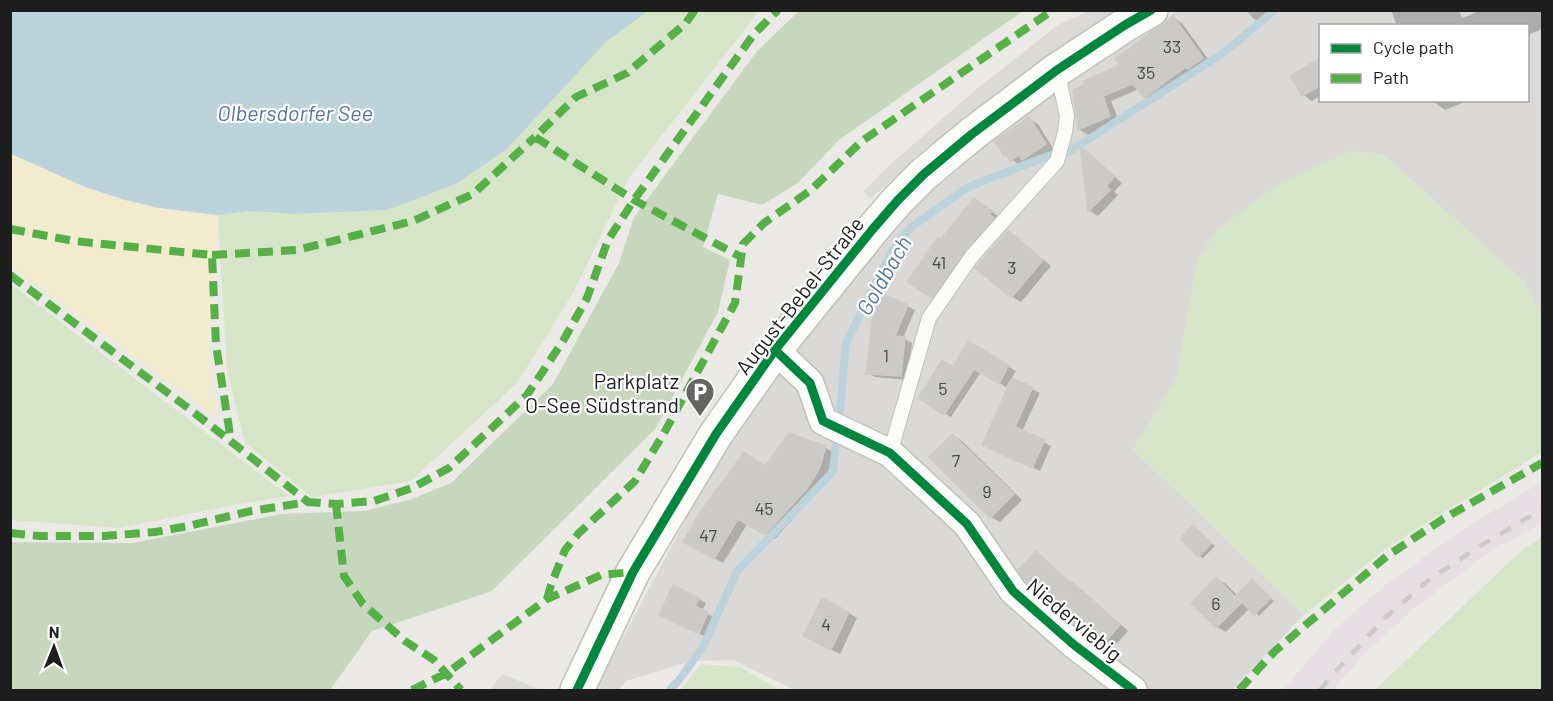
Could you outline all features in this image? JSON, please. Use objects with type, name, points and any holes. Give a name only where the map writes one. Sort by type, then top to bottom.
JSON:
[{"type":"street","name":"August-Bebel-Straße","points":[[577,690],[633,572],[716,434],[775,350],[872,230],[924,174],[972,134],[1057,70],[1152,10]]},
{"type":"street","name":"Niederviebig","points":[[775,350],[810,383],[823,421],[890,453],[967,524],[1013,591],[1073,644],[1133,690]]},
{"type":"lane","points":[[890,453],[929,318],[972,256],[1057,161],[1067,116],[1057,70]]},
{"type":"shaded area","points":[[1089,11],[1123,11],[970,113],[870,199],[864,191],[882,172],[974,91],[1058,25]]},
{"type":"shaded area","points":[[1177,11],[1542,11],[1542,316],[1524,282],[1384,155],[1350,151],[1198,258],[1176,380],[1133,449],[1304,615],[1232,690],[795,690],[733,660],[692,661],[626,681],[619,690],[595,690],[762,377],[912,201],[1007,123]]},
{"type":"shaded area","points":[[1542,482],[1542,523],[1489,553],[1417,606],[1365,653],[1334,690],[1283,690],[1334,630],[1390,581],[1470,525]]},
{"type":"shaded area","points":[[502,674],[541,690],[490,690]]},
{"type":"green space","points":[[648,11],[759,11],[628,179],[573,293],[517,383],[411,481],[312,497],[245,443],[227,371],[218,215],[249,211],[294,214],[387,210],[507,149],[606,42]]},
{"type":"green space","points":[[799,11],[1023,11],[839,140],[798,183],[762,205],[718,194],[703,247],[730,260],[718,312],[656,428],[492,591],[372,631],[330,690],[11,690],[11,542],[133,543],[281,514],[364,511],[409,500],[451,483],[553,384],[619,263],[634,217],[758,50]]},
{"type":"green space","points":[[1350,151],[1384,155],[1524,282],[1542,316],[1542,452],[1389,546],[1304,615],[1133,449],[1176,379],[1198,258],[1216,231],[1280,183]]},
{"type":"green space","points":[[10,284],[289,496],[118,528],[11,520]]},
{"type":"green space","points":[[1542,537],[1542,690],[1375,690],[1522,550]]},
{"type":"green space","points":[[701,664],[740,667],[780,690],[681,690]]},
{"type":"sand","points":[[11,154],[83,185],[139,204],[218,215],[209,356],[216,417],[11,266]]},
{"type":"water","name":"Olbersdorfer See","points":[[11,10],[648,11],[606,42],[507,149],[456,184],[387,210],[294,214],[249,211],[218,215],[159,208],[125,200],[85,187],[11,154]]},
{"type":"building","points":[[1173,16],[1203,58],[1188,69],[1186,67],[1144,98],[1133,84],[1103,96],[1110,116],[1078,130],[1073,90],[1085,84],[1084,81],[1120,65],[1115,59]]},
{"type":"building","points":[[1319,59],[1319,87],[1302,96],[1290,76]]},
{"type":"building","points":[[1029,117],[1046,144],[1022,160],[1019,155],[1010,161],[994,141]]},
{"type":"building","points":[[1080,146],[1114,177],[1106,186],[1110,190],[1088,212]]},
{"type":"building","points":[[974,198],[992,211],[989,214],[994,218],[965,251],[932,298],[907,282],[938,237],[941,239]]},
{"type":"building","points":[[1008,230],[1043,260],[1011,298],[975,268]]},
{"type":"building","points":[[883,294],[908,305],[895,336],[905,337],[901,376],[866,374],[872,320]]},
{"type":"building","points":[[968,341],[1009,365],[999,384],[974,369],[944,415],[918,398],[942,360],[953,367]]},
{"type":"building","points":[[1012,378],[1033,387],[1015,427],[1045,440],[1032,468],[982,445]]},
{"type":"building","points":[[789,433],[826,446],[820,467],[809,486],[765,535],[738,519],[714,559],[683,542],[699,514],[744,452],[765,466]]},
{"type":"building","points":[[952,434],[1014,494],[990,518],[929,457]]},
{"type":"building","points":[[1193,525],[1212,543],[1198,557],[1180,539]]},
{"type":"building","points":[[1036,551],[1120,625],[1101,646],[1025,580],[1018,570]]},
{"type":"building","points":[[1216,577],[1241,603],[1216,628],[1191,603]]},
{"type":"building","points":[[1252,579],[1271,598],[1254,615],[1236,596]]},
{"type":"building","points":[[673,585],[699,598],[695,606],[708,612],[699,634],[659,615]]},
{"type":"building","points":[[822,598],[849,612],[831,650],[803,636]]},
{"type":"waterway","name":"Goldbach","points":[[839,422],[846,343],[892,251],[910,228],[968,187],[1048,156],[1070,151],[1222,54],[1275,10]]},
{"type":"waterway","name":"Goldbach","points":[[670,690],[703,647],[737,571],[830,475],[833,470],[837,434]]},
{"type":"railway","points":[[1320,690],[1387,616],[1430,579],[1542,509]]},
{"type":"marked path","points":[[695,10],[685,24],[627,73],[576,97],[535,137],[634,200],[741,257]]},
{"type":"marked path","points":[[10,533],[39,536],[104,536],[155,532],[251,511],[308,502],[336,504],[374,501],[412,488],[449,468],[527,395],[563,341],[587,298],[608,240],[634,200],[754,34],[778,10]]},
{"type":"marked path","points":[[547,599],[565,550],[579,533],[635,481],[664,433],[735,303],[743,244],[764,223],[811,190],[862,141],[1053,10]]},
{"type":"marked path","points":[[212,255],[297,250],[413,221],[473,194],[535,137]]},
{"type":"marked path","points":[[10,229],[74,241],[212,255],[216,345],[231,441]]},
{"type":"marked path","points":[[10,275],[192,411],[308,502]]},
{"type":"marked path","points":[[1239,690],[1275,651],[1387,556],[1443,519],[1542,463]]},
{"type":"marked path","points":[[336,504],[344,576],[363,604],[405,641],[434,660],[461,690]]},
{"type":"marked path","points":[[412,690],[447,673],[547,599],[601,575],[633,572]]},
{"type":"cycle path","points":[[577,690],[633,572],[716,434],[775,350],[872,230],[924,174],[972,134],[1057,70],[1151,10]]},
{"type":"cycle path","points":[[775,350],[810,383],[823,421],[890,453],[967,524],[1013,591],[1073,644],[1133,690]]},
{"type":"place","name":"Parkplatz O-See Südstrand","points":[[700,418]]}]
